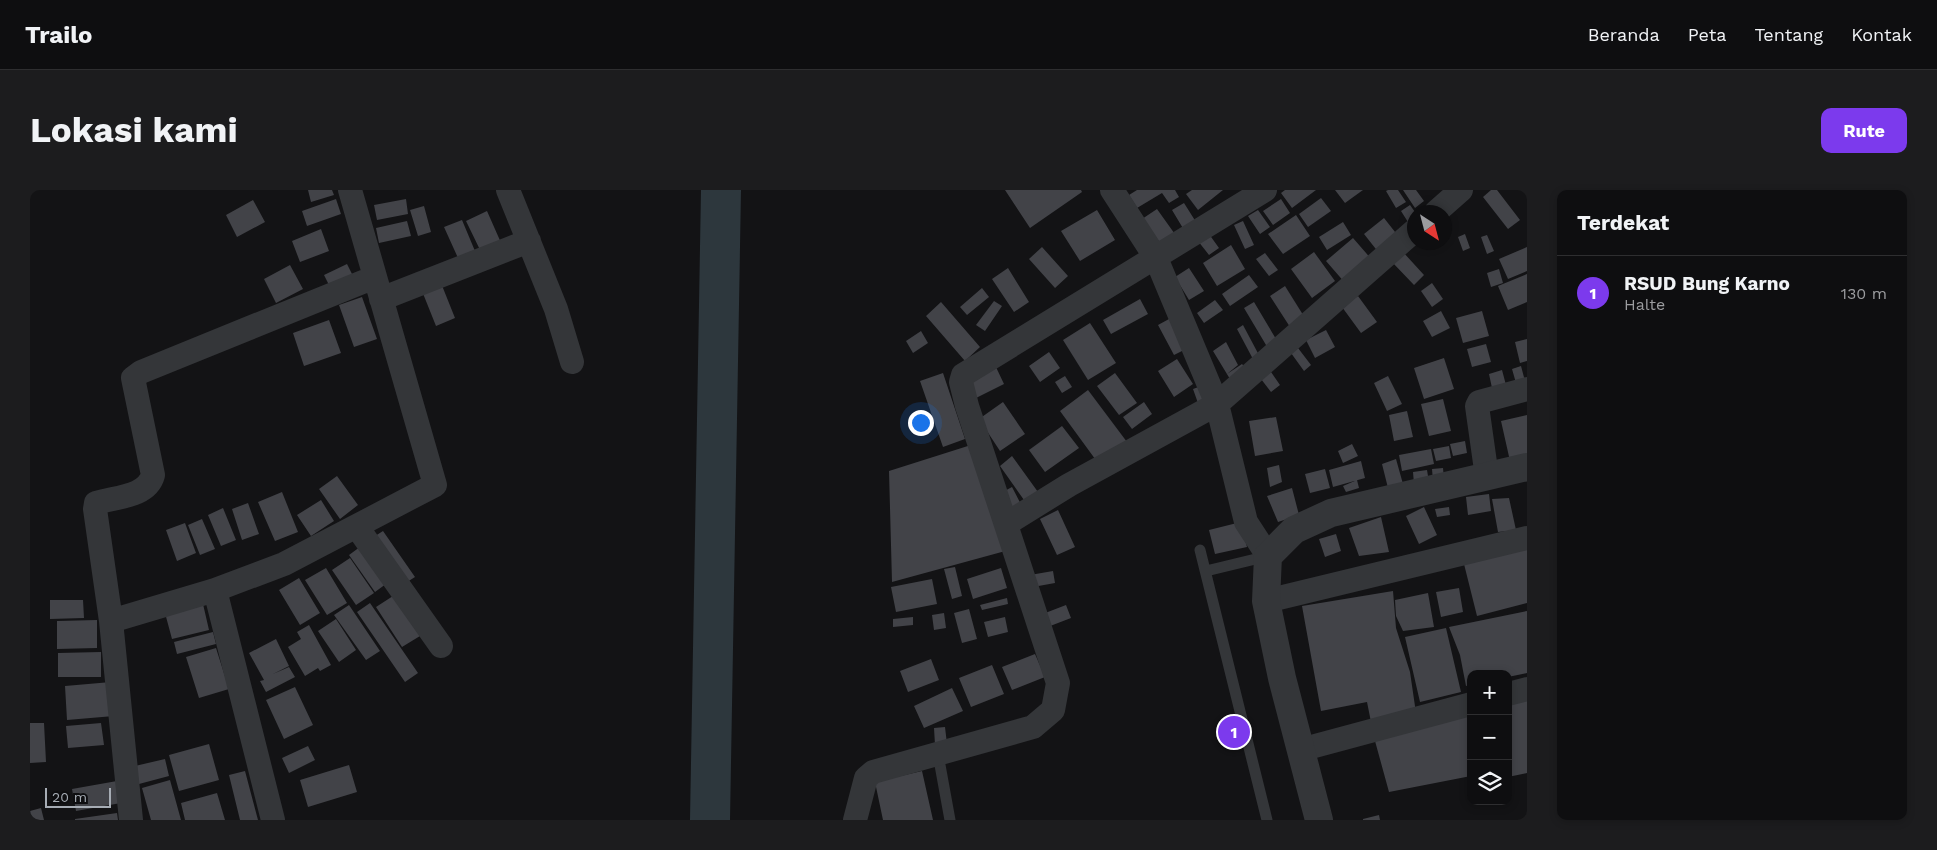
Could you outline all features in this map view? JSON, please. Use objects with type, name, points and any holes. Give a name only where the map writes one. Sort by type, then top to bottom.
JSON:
[{"type":"street","points":[[111,621],[215,590],[284,564],[435,485],[350,190]]},
{"type":"street","points":[[508,190],[556,309],[572,362]]},
{"type":"street","points":[[1112,190],[1156,258],[1217,404],[1246,522],[1268,556],[1266,601],[1282,678],[1319,820]]},
{"type":"street","points":[[855,820],[866,778],[873,772],[1034,727],[1053,710],[1058,683],[968,406],[961,382],[963,376],[1266,190]]},
{"type":"street","points":[[1444,205],[1461,190]]},
{"type":"street","points":[[1006,524],[1069,485],[1217,404],[1407,237]]},
{"type":"street","points":[[131,820],[111,621],[95,508],[96,503],[143,490],[151,483],[153,475],[133,378],[141,372],[378,288],[528,241]]},
{"type":"street","points":[[1487,477],[1478,402],[1527,389]]},
{"type":"street","points":[[1268,556],[1294,530],[1332,513],[1527,467]]},
{"type":"street","points":[[357,527],[441,646]]},
{"type":"street","points":[[1266,601],[1527,538]]},
{"type":"street","points":[[215,590],[273,820]]},
{"type":"street","points":[[1512,693],[1527,689]]},
{"type":"street","points":[[1300,750],[1467,705]]},
{"type":"lane","points":[[1200,550],[1267,820]]},
{"type":"lane","points":[[1206,571],[1268,556]]},
{"type":"lane","points":[[938,754],[950,820]]},
{"type":"building","points":[[308,190],[332,190],[334,195],[311,202]]},
{"type":"building","points":[[1005,190],[1081,190],[1082,192],[1030,228]]},
{"type":"building","points":[[1137,190],[1175,190],[1179,197],[1169,203],[1162,193],[1137,208],[1129,195]]},
{"type":"building","points":[[1192,190],[1223,190],[1198,210],[1186,194]]},
{"type":"building","points":[[1285,190],[1316,190],[1292,208],[1281,193]]},
{"type":"building","points":[[1335,190],[1363,190],[1345,203]]},
{"type":"building","points":[[1398,190],[1406,202],[1396,208],[1386,191]]},
{"type":"building","points":[[1403,190],[1416,190],[1424,201],[1419,205],[1413,205]]},
{"type":"building","points":[[1491,190],[1497,190],[1520,220],[1508,229],[1483,197]]},
{"type":"building","points":[[1321,198],[1331,211],[1308,227],[1299,214]]},
{"type":"building","points":[[336,199],[341,214],[307,226],[302,211]]},
{"type":"building","points":[[406,199],[408,214],[377,220],[374,205]]},
{"type":"building","points":[[1281,199],[1290,213],[1273,225],[1263,211]]},
{"type":"building","points":[[253,200],[265,222],[237,237],[226,215]]},
{"type":"building","points":[[1184,203],[1196,222],[1184,230],[1172,210]]},
{"type":"building","points":[[424,206],[431,232],[418,236],[410,210]]},
{"type":"building","points":[[1407,207],[1407,220],[1401,211]]},
{"type":"building","points":[[1157,209],[1177,237],[1163,247],[1142,219]]},
{"type":"building","points":[[1097,210],[1115,240],[1080,261],[1061,231]]},
{"type":"building","points":[[1258,210],[1270,227],[1260,234],[1248,216]]},
{"type":"building","points":[[487,211],[502,245],[482,254],[466,221]]},
{"type":"building","points":[[1296,215],[1310,236],[1283,254],[1268,234]]},
{"type":"building","points":[[1384,218],[1399,237],[1379,253],[1364,234]]},
{"type":"building","points":[[462,220],[475,251],[458,258],[444,227]]},
{"type":"building","points":[[407,221],[411,236],[379,243],[376,228]]},
{"type":"building","points":[[1243,221],[1254,245],[1245,249],[1234,225]]},
{"type":"building","points":[[1343,222],[1351,235],[1327,250],[1319,237]]},
{"type":"building","points":[[321,229],[329,251],[300,262],[292,241]]},
{"type":"building","points":[[1209,234],[1219,248],[1209,255],[1198,241]]},
{"type":"building","points":[[1465,234],[1470,248],[1463,251],[1458,237]]},
{"type":"building","points":[[1487,235],[1494,251],[1487,254],[1481,237]]},
{"type":"building","points":[[1353,238],[1373,261],[1346,284],[1326,261]]},
{"type":"building","points":[[1231,245],[1245,269],[1217,286],[1203,263]]},
{"type":"building","points":[[1042,247],[1068,276],[1055,288],[1029,259]]},
{"type":"building","points":[[1527,247],[1527,271],[1508,279],[1499,259]]},
{"type":"building","points":[[1314,252],[1335,281],[1312,298],[1291,269]]},
{"type":"building","points":[[1403,252],[1424,275],[1414,285],[1392,262]]},
{"type":"building","points":[[1265,253],[1278,270],[1269,276],[1256,259]]},
{"type":"building","points":[[347,264],[355,280],[332,291],[324,275]]},
{"type":"building","points":[[290,265],[303,289],[276,303],[264,279]]},
{"type":"building","points":[[1008,268],[1029,302],[1014,312],[992,279]]},
{"type":"building","points":[[1189,268],[1204,291],[1189,300],[1175,277]]},
{"type":"building","points":[[1499,269],[1503,283],[1491,287],[1487,273]]},
{"type":"building","points":[[1527,274],[1527,302],[1508,310],[1498,286]]},
{"type":"building","points":[[1249,275],[1258,287],[1230,306],[1222,294]]},
{"type":"building","points":[[441,283],[455,318],[436,326],[422,291]]},
{"type":"building","points":[[1432,283],[1443,299],[1432,307],[1421,291]]},
{"type":"building","points":[[1285,286],[1305,318],[1290,327],[1270,296]]},
{"type":"building","points":[[982,288],[989,297],[967,315],[960,307]]},
{"type":"building","points":[[1358,296],[1377,322],[1361,333],[1342,307]]},
{"type":"building","points":[[362,297],[377,339],[354,347],[339,305]]},
{"type":"building","points":[[1140,299],[1148,314],[1111,334],[1103,320]]},
{"type":"building","points":[[1215,300],[1223,310],[1204,323],[1197,313]]},
{"type":"building","points":[[994,301],[1002,306],[985,331],[976,325]]},
{"type":"building","points":[[941,302],[980,347],[965,361],[926,316]]},
{"type":"building","points":[[1254,302],[1279,344],[1269,350],[1244,308]]},
{"type":"building","points":[[1441,311],[1450,328],[1432,337],[1423,321]]},
{"type":"building","points":[[1482,311],[1489,336],[1463,343],[1456,318]]},
{"type":"building","points":[[1169,319],[1186,349],[1174,355],[1158,325]]},
{"type":"building","points":[[329,320],[341,353],[304,366],[293,333]]},
{"type":"building","points":[[1090,323],[1116,363],[1088,380],[1063,340]]},
{"type":"building","points":[[1243,325],[1260,357],[1254,361],[1237,329]]},
{"type":"building","points":[[1326,330],[1335,347],[1315,358],[1306,340]]},
{"type":"building","points":[[921,331],[928,343],[913,353],[906,341]]},
{"type":"building","points":[[1527,339],[1527,361],[1520,363],[1515,342]]},
{"type":"building","points":[[1226,342],[1238,365],[1227,374],[1242,364],[1250,373],[1233,384],[1213,351]]},
{"type":"building","points":[[1486,344],[1491,362],[1472,367],[1467,349]]},
{"type":"building","points":[[1298,348],[1311,365],[1304,371],[1291,353]]},
{"type":"building","points":[[1049,352],[1060,368],[1040,382],[1029,366]]},
{"type":"building","points":[[1444,358],[1454,389],[1424,399],[1414,368]]},
{"type":"building","points":[[1177,359],[1193,384],[1174,397],[1158,371]]},
{"type":"building","points":[[995,365],[1004,384],[974,399],[965,379]]},
{"type":"building","points":[[1521,366],[1525,381],[1516,383],[1512,369]]},
{"type":"building","points":[[1502,370],[1506,385],[1492,388],[1489,374]]},
{"type":"building","points":[[1271,372],[1280,385],[1271,392],[1261,379]]},
{"type":"building","points":[[943,373],[965,439],[943,447],[920,381]]},
{"type":"building","points":[[1115,373],[1137,403],[1119,415],[1097,386]]},
{"type":"building","points":[[1065,376],[1072,387],[1062,393],[1055,382]]},
{"type":"building","points":[[1388,376],[1402,404],[1387,411],[1374,383]]},
{"type":"building","points":[[1204,385],[1211,402],[1199,406],[1193,389]]},
{"type":"building","points":[[1088,390],[1127,442],[1098,463],[1060,411]]},
{"type":"building","points":[[1443,399],[1451,431],[1429,436],[1421,404]]},
{"type":"building","points":[[1003,402],[1025,434],[1000,451],[979,419]]},
{"type":"building","points":[[1144,402],[1152,414],[1132,429],[1123,417]]},
{"type":"building","points":[[1407,411],[1413,437],[1394,441],[1389,415]]},
{"type":"building","points":[[1527,415],[1527,457],[1510,461],[1501,421]]},
{"type":"building","points":[[1276,417],[1283,451],[1255,456],[1249,421]]},
{"type":"building","points":[[1062,426],[1079,448],[1045,472],[1029,450]]},
{"type":"building","points":[[1465,441],[1467,453],[1453,456],[1450,444]]},
{"type":"building","points":[[1352,444],[1358,456],[1343,463],[1338,451]]},
{"type":"building","points":[[971,445],[1009,550],[892,582],[889,471]]},
{"type":"building","points":[[1449,446],[1451,458],[1436,461],[1433,449]]},
{"type":"building","points":[[1431,449],[1434,464],[1402,471],[1399,455]]},
{"type":"building","points":[[1012,456],[1038,492],[1024,500],[1000,466]]},
{"type":"building","points":[[1396,459],[1403,484],[1388,488],[1382,464]]},
{"type":"building","points":[[1361,461],[1365,478],[1333,487],[1329,470]]},
{"type":"building","points":[[1279,465],[1282,482],[1270,487],[1267,468]]},
{"type":"building","points":[[1443,468],[1444,479],[1433,481],[1432,469]]},
{"type":"building","points":[[1325,469],[1330,488],[1310,493],[1305,474]]},
{"type":"building","points":[[1427,470],[1429,482],[1414,484],[1413,472]]},
{"type":"building","points":[[337,476],[358,505],[340,519],[319,489]]},
{"type":"building","points":[[1357,480],[1359,488],[1346,492],[1343,486]]},
{"type":"building","points":[[1012,487],[1025,512],[1011,518],[999,494]]},
{"type":"building","points":[[1292,488],[1299,515],[1278,522],[1267,496]]},
{"type":"building","points":[[282,492],[298,532],[275,541],[258,502]]},
{"type":"building","points":[[1489,494],[1491,511],[1468,515],[1466,497]]},
{"type":"building","points":[[1509,498],[1516,530],[1498,532],[1492,499]]},
{"type":"building","points":[[321,500],[334,521],[311,536],[297,515]]},
{"type":"building","points":[[248,503],[259,534],[242,540],[232,509]]},
{"type":"building","points":[[1424,507],[1437,535],[1419,544],[1406,516]]},
{"type":"building","points":[[1449,507],[1450,515],[1437,517],[1435,509]]},
{"type":"building","points":[[223,508],[236,540],[221,546],[208,515]]},
{"type":"building","points":[[1058,510],[1075,547],[1057,555],[1040,519]]},
{"type":"building","points":[[1381,517],[1389,552],[1359,556],[1349,528]]},
{"type":"building","points":[[202,519],[215,549],[200,555],[188,525]]},
{"type":"building","points":[[1241,522],[1247,547],[1215,554],[1209,530]]},
{"type":"building","points":[[185,523],[196,553],[177,561],[166,530]]},
{"type":"building","points":[[383,531],[415,577],[404,584],[372,538]]},
{"type":"building","points":[[1336,534],[1341,551],[1325,557],[1319,539]]},
{"type":"building","points":[[1527,543],[1527,603],[1477,616],[1463,560]]},
{"type":"building","points":[[364,544],[390,581],[375,592],[349,555]]},
{"type":"building","points":[[350,558],[374,593],[356,605],[332,570]]},
{"type":"building","points":[[955,567],[962,596],[952,599],[944,569]]},
{"type":"building","points":[[326,568],[347,603],[327,615],[305,580]]},
{"type":"building","points":[[1001,568],[1007,588],[973,599],[967,579]]},
{"type":"building","points":[[1053,571],[1055,583],[1033,587],[1030,575]]},
{"type":"building","points":[[299,578],[320,613],[300,625],[279,590]]},
{"type":"building","points":[[932,579],[937,604],[896,612],[891,587]]},
{"type":"building","points":[[1459,588],[1463,612],[1441,617],[1436,592]]},
{"type":"building","points":[[1393,591],[1396,628],[1410,672],[1416,713],[1371,722],[1367,702],[1321,711],[1302,606]]},
{"type":"building","points":[[1428,593],[1434,627],[1403,631],[1396,616],[1395,600]]},
{"type":"building","points":[[393,596],[420,636],[402,647],[376,607]]},
{"type":"building","points":[[1007,598],[1008,604],[982,610],[980,605]]},
{"type":"building","points":[[50,600],[83,600],[84,618],[50,619]]},
{"type":"building","points":[[370,603],[418,673],[405,682],[357,612]]},
{"type":"building","points":[[203,604],[209,630],[172,639],[165,613]]},
{"type":"building","points":[[349,605],[380,651],[366,660],[334,615]]},
{"type":"building","points":[[1066,605],[1071,618],[1045,628],[1040,615]]},
{"type":"building","points":[[969,609],[977,639],[962,643],[954,613]]},
{"type":"building","points":[[1527,611],[1527,673],[1512,676],[1512,670],[1467,670],[1466,686],[1460,655],[1449,627]]},
{"type":"building","points":[[944,613],[946,628],[934,630],[932,615]]},
{"type":"building","points":[[913,617],[913,625],[893,627],[893,619]]},
{"type":"building","points":[[1005,617],[1008,632],[988,637],[984,622]]},
{"type":"building","points":[[336,619],[356,650],[339,662],[318,631]]},
{"type":"building","points":[[97,620],[97,648],[57,649],[57,621]]},
{"type":"building","points":[[309,625],[331,665],[320,671],[318,668],[305,676],[288,647],[301,639],[297,632]]},
{"type":"building","points":[[1446,628],[1461,692],[1420,702],[1405,637]]},
{"type":"building","points":[[213,632],[216,644],[177,654],[174,642]]},
{"type":"building","points":[[276,639],[289,666],[273,674],[289,667],[295,677],[266,692],[260,681],[264,680],[249,653]]},
{"type":"building","points":[[216,648],[229,689],[199,698],[186,657]]},
{"type":"building","points":[[101,652],[101,677],[58,677],[58,653]]},
{"type":"building","points":[[1035,654],[1045,677],[1012,690],[1002,667]]},
{"type":"building","points":[[931,659],[939,680],[908,692],[900,671]]},
{"type":"building","points":[[992,665],[1004,694],[971,707],[959,678]]},
{"type":"building","points":[[111,682],[114,716],[67,720],[65,686]]},
{"type":"building","points":[[295,687],[313,725],[284,739],[266,700]]},
{"type":"building","points":[[952,688],[963,711],[924,728],[914,706]]},
{"type":"building","points":[[1527,700],[1527,773],[1512,776],[1512,715],[1512,704]]},
{"type":"building","points":[[1467,715],[1467,777],[1389,792],[1375,741]]},
{"type":"building","points":[[30,723],[44,723],[46,762],[30,763]]},
{"type":"building","points":[[101,723],[104,745],[68,748],[66,726]]},
{"type":"building","points":[[945,727],[947,744],[935,745],[934,728]]},
{"type":"building","points":[[209,744],[219,780],[179,791],[169,755]]},
{"type":"building","points":[[308,746],[315,760],[289,773],[282,758]]},
{"type":"building","points":[[165,759],[169,776],[139,784],[135,766]]},
{"type":"building","points":[[349,765],[357,792],[308,807],[300,780]]},
{"type":"building","points":[[245,771],[258,820],[240,820],[229,775]]},
{"type":"building","points":[[922,771],[933,820],[883,820],[875,782]]},
{"type":"building","points":[[170,780],[181,820],[151,820],[142,788]]},
{"type":"building","points":[[117,781],[121,803],[76,811],[72,789]]},
{"type":"building","points":[[217,793],[225,820],[185,820],[181,803]]},
{"type":"building","points":[[41,808],[44,820],[30,820],[30,811]]},
{"type":"building","points":[[117,813],[118,820],[75,820],[75,819]]},
{"type":"building","points":[[1379,815],[1380,820],[1363,820],[1363,819]]},
{"type":"waterway","points":[[710,820],[721,190]]},
{"type":"place","name":"RSUD Bung Karno","points":[[1234,732]]}]
